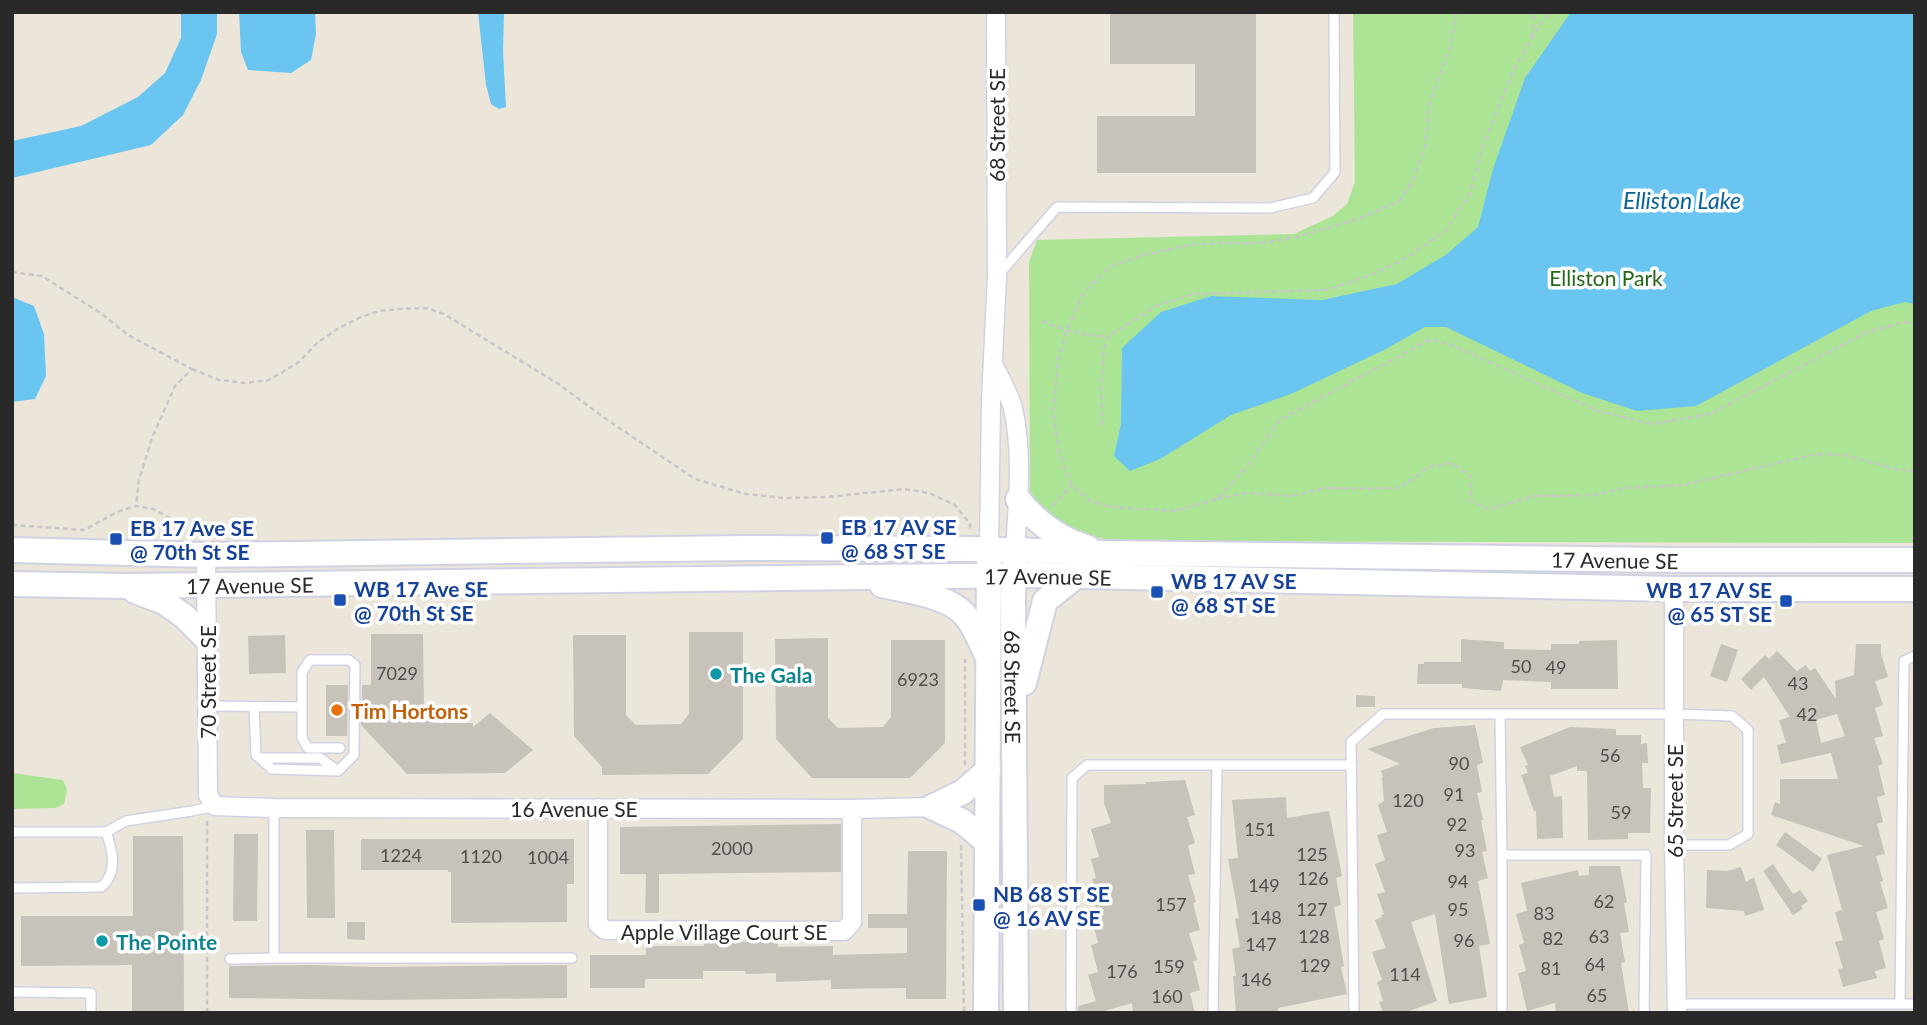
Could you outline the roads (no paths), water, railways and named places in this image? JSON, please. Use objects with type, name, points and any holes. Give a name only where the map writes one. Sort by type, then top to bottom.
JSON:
[{"type":"main road","points":[[1018,499],[1030,515],[1052,531],[1078,545],[1105,553]]},
{"type":"main road","name":"17 Avenue SE","points":[[12,550],[206,555],[746,548],[989,549],[1105,553],[1674,560],[1915,560]]},
{"type":"main road","name":"68 Street SE","points":[[986,1013],[987,842],[976,767],[977,657],[989,549]]},
{"type":"main road","name":"68 Street SE","points":[[1015,550],[1016,1013]]},
{"type":"main road","points":[[1674,560],[1674,589]]},
{"type":"main road","name":"17 Avenue SE","points":[[12,584],[206,586],[1015,575],[1674,589],[1915,589]]},
{"type":"main road","points":[[1015,721],[1045,601],[1076,576]]},
{"type":"main road","points":[[846,577],[941,600],[958,608],[968,617],[977,657]]},
{"type":"main road","points":[[125,586],[164,602],[184,616],[206,638]]},
{"type":"main road","points":[[932,807],[963,792],[976,767]]},
{"type":"main road","points":[[932,807],[962,821],[987,842]]},
{"type":"street","name":"68 Street SE","points":[[989,549],[991,400],[997,277],[996,12]]},
{"type":"street","name":"68 Street SE","points":[[994,364],[1012,406],[1017,443],[1015,550]]},
{"type":"street","name":"70 Street SE","points":[[206,555],[208,795],[211,813]]},
{"type":"street","name":"65 Street SE","points":[[1674,589],[1677,1008]]},
{"type":"street","name":"16 Avenue SE","points":[[211,813],[274,808],[932,807]]},
{"type":"street","name":"Apple Village Court SE","points":[[598,808],[598,924],[605,930],[844,931],[852,922],[852,809]]},
{"type":"lane","points":[[997,277],[1056,207],[1270,208],[1313,198],[1335,172],[1334,12]]},
{"type":"lane","points":[[1900,1004],[1904,661],[1915,656]]},
{"type":"lane","points":[[254,707],[257,755],[272,769],[338,771],[354,755],[355,665],[349,660],[310,660],[302,672],[302,738],[309,748],[340,748]]},
{"type":"lane","points":[[207,706],[303,707]]},
{"type":"lane","points":[[1354,1013],[1350,742],[1383,714],[1731,716],[1748,730],[1748,834],[1729,845],[1674,845]]},
{"type":"lane","points":[[1500,715],[1502,1013]]},
{"type":"lane","points":[[1071,1013],[1072,778],[1087,765],[1352,765]]},
{"type":"lane","points":[[1213,1013],[1217,765]]},
{"type":"lane","points":[[274,808],[274,958]]},
{"type":"lane","points":[[12,832],[106,832],[126,821],[192,811],[211,813]]},
{"type":"lane","points":[[12,888],[101,887],[108,882],[112,873],[111,846],[106,832]]},
{"type":"lane","points":[[1502,855],[1646,855],[1644,1013]]},
{"type":"lane","points":[[230,959],[572,958]]},
{"type":"lane","points":[[12,992],[91,993],[91,1013]]},
{"type":"lane","points":[[1677,1008],[1915,1004]]},
{"type":"water","points":[[181,12],[217,12],[217,34],[201,80],[183,115],[151,145],[12,178],[12,141],[81,126],[138,97],[165,73],[181,38]]},
{"type":"water","points":[[239,12],[315,12],[316,34],[311,60],[291,73],[248,70],[241,52]]},
{"type":"water","points":[[478,12],[504,12],[506,107],[499,109],[491,104],[486,85]]},
{"type":"water","name":"Elliston Lake","points":[[1571,12],[1915,12],[1915,304],[1905,302],[1871,311],[1696,406],[1637,411],[1582,393],[1446,327],[1425,327],[1384,350],[1291,394],[1231,415],[1160,459],[1130,471],[1114,456],[1121,424],[1122,348],[1161,312],[1211,296],[1322,300],[1397,284],[1447,254],[1478,227],[1493,169],[1525,78]]},
{"type":"water","points":[[12,297],[34,306],[44,334],[46,376],[35,399],[12,402]]},
{"type":"place","name":"EB 17 AV SE @ 68 ST SE","points":[[827,538]]},
{"type":"place","name":"EB 17 Ave SE @ 70th St SE","points":[[116,539]]},
{"type":"place","name":"WB 17 AV SE @ 68 ST SE","points":[[1157,592]]},
{"type":"place","name":"WB 17 Ave SE @ 70th St SE","points":[[340,600]]},
{"type":"place","name":"WB 17 AV SE @ 65 ST SE","points":[[1786,601]]},
{"type":"place","name":"The Gala","points":[[716,674]]},
{"type":"place","name":"Tim Hortons","points":[[337,710]]},
{"type":"place","name":"NB 68 ST SE @ 16 AV SE","points":[[979,905]]},
{"type":"place","name":"The Pointe","points":[[102,941]]},
{"type":"park label","name":"Elliston Park","points":[[1606,277]]}]
